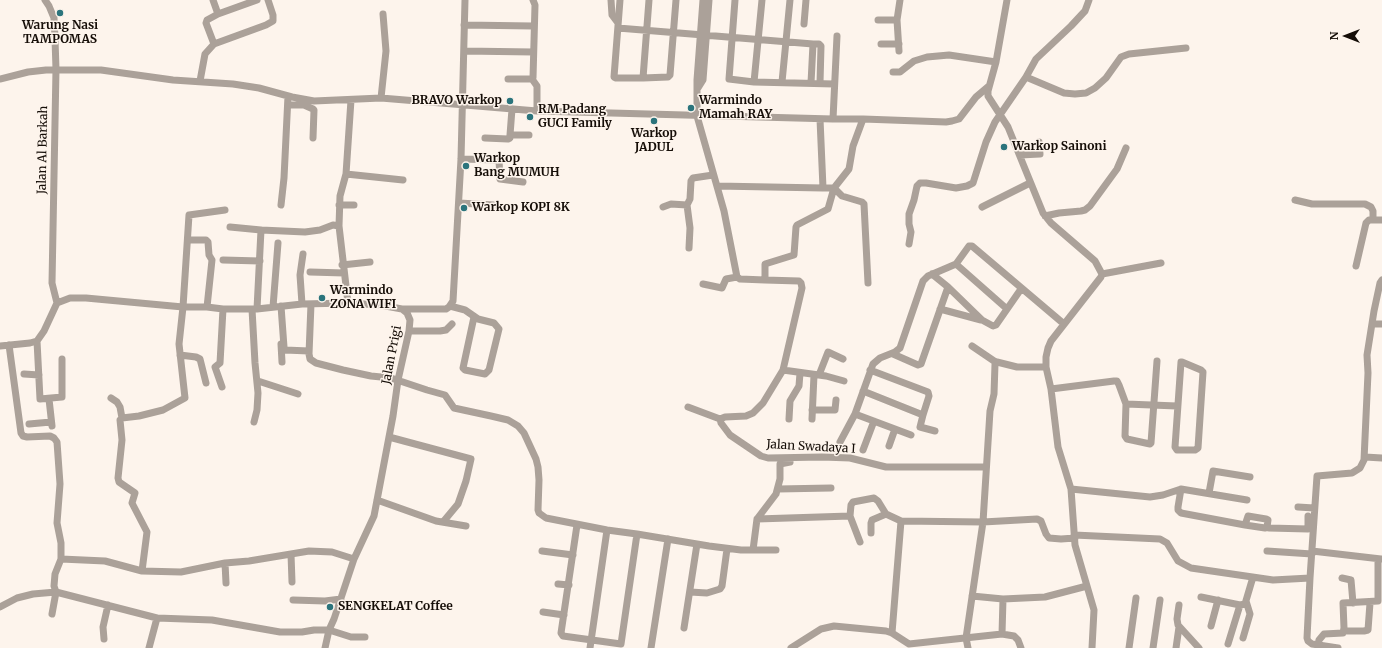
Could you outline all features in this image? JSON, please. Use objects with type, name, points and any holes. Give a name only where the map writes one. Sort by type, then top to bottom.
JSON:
[{"type":"street","name":"Jalan Al Barkah","points":[[45,0],[54,18],[56,69],[52,283],[57,303]]},
{"type":"street","points":[[213,0],[218,14]]},
{"type":"street","points":[[214,44],[206,23],[207,20],[210,17],[244,2],[257,0]]},
{"type":"street","points":[[200,81],[205,54],[214,44],[273,21],[274,19],[268,0]]},
{"type":"street","points":[[402,309],[446,309],[450,306],[454,295],[461,159],[464,25],[466,0]]},
{"type":"street","points":[[533,0],[535,5],[532,79],[537,86],[537,111]]},
{"type":"street","points":[[611,0],[612,15],[618,25],[673,33],[819,44],[821,46],[820,83]]},
{"type":"street","points":[[620,0],[614,77],[616,78],[670,76],[676,0]]},
{"type":"street","points":[[642,78],[648,0]]},
{"type":"street","points":[[703,0],[703,80],[698,88],[697,116],[724,211],[736,277]]},
{"type":"street","points":[[704,35],[709,0]]},
{"type":"street","points":[[735,0],[729,79],[754,82],[834,84]]},
{"type":"street","points":[[754,82],[762,0]]},
{"type":"street","points":[[782,82],[790,0]]},
{"type":"street","points":[[804,24],[806,0]]},
{"type":"street","points":[[899,51],[897,20],[900,0]]},
{"type":"street","points":[[1007,0],[996,62],[988,94],[992,103],[1008,127],[1040,208],[1045,216],[1095,261],[1102,274]]},
{"type":"street","points":[[909,244],[911,232],[908,224],[909,214],[917,186],[926,183],[956,188],[973,183],[986,142],[995,122],[1026,77],[1036,59],[1071,26],[1085,10],[1090,0]]},
{"type":"street","points":[[381,98],[386,51],[383,14]]},
{"type":"street","points":[[878,20],[897,20]]},
{"type":"street","points":[[464,25],[533,26]]},
{"type":"street","points":[[833,120],[836,36]]},
{"type":"street","points":[[811,83],[813,44]]},
{"type":"street","points":[[881,44],[899,44]]},
{"type":"street","points":[[1026,77],[1064,93],[1086,93],[1096,88],[1106,78],[1121,57],[1129,54],[1186,48]]},
{"type":"street","points":[[464,51],[533,52]]},
{"type":"street","points":[[893,72],[900,72],[914,61],[927,57],[949,55],[996,62]]},
{"type":"street","points":[[0,79],[56,69],[106,70],[173,80],[200,81],[259,88],[314,101],[381,98],[537,111],[952,122],[959,118],[976,97],[989,86]]},
{"type":"street","points":[[508,79],[532,79]]},
{"type":"street","points":[[281,205],[284,178],[288,96]]},
{"type":"street","points":[[976,97],[992,103]]},
{"type":"street","points":[[348,303],[342,265],[339,205],[346,174],[351,100]]},
{"type":"street","points":[[288,105],[304,105],[314,110],[313,138]]},
{"type":"street","points":[[484,138],[510,138],[512,109]]},
{"type":"street","points":[[820,119],[823,188]]},
{"type":"street","points":[[765,280],[765,264],[794,255],[797,225],[828,209],[849,169],[853,146],[864,119]]},
{"type":"street","points":[[510,134],[529,135]]},
{"type":"street","points":[[1020,155],[1040,154],[1039,142]]},
{"type":"street","points":[[1045,216],[1081,211],[1090,206],[1117,169],[1126,148]]},
{"type":"street","points":[[461,159],[499,156],[500,178],[523,182]]},
{"type":"street","points":[[346,174],[402,180]]},
{"type":"street","points":[[688,248],[690,228],[687,205],[690,199],[691,181],[693,178],[713,175]]},
{"type":"street","points":[[982,207],[1030,183]]},
{"type":"street","points":[[717,186],[823,188],[837,191],[846,198],[862,202],[864,204],[868,283]]},
{"type":"street","points":[[1295,200],[1312,204],[1365,204],[1371,207],[1373,211],[1373,220]]},
{"type":"street","points":[[459,203],[494,205]]},
{"type":"street","points":[[663,207],[671,204],[687,205]]},
{"type":"street","points":[[339,205],[354,205]]},
{"type":"street","points":[[122,418],[139,416],[158,411],[184,400],[186,396],[179,344],[189,215],[224,210]]},
{"type":"street","points":[[1356,266],[1365,227],[1369,220],[1382,220]]},
{"type":"street","points":[[230,227],[305,232],[320,230],[333,225],[339,226]]},
{"type":"street","points":[[254,422],[257,410],[258,381],[255,363],[255,309],[260,261],[261,230]]},
{"type":"street","points":[[188,240],[206,240],[208,242],[209,255],[212,260],[207,307]]},
{"type":"street","points":[[278,243],[277,307],[282,362]]},
{"type":"street","points":[[840,442],[855,414],[870,370],[876,361],[893,354],[901,346],[923,281],[928,276],[956,264],[969,246],[972,246],[1064,324]]},
{"type":"street","points":[[302,304],[300,275],[303,254]]},
{"type":"street","points":[[222,260],[260,261]]},
{"type":"street","points":[[342,265],[370,262]]},
{"type":"street","points":[[956,264],[1007,309]]},
{"type":"street","points":[[1102,274],[1161,264]]},
{"type":"street","points":[[310,272],[344,273]]},
{"type":"street","points":[[932,274],[948,287],[982,320]]},
{"type":"street","points":[[1092,648],[1094,610],[1078,557],[1074,536],[1071,489],[1058,446],[1051,389],[1046,367],[1046,357],[1051,341],[1102,274]]},
{"type":"street","points":[[688,407],[720,420],[725,417],[746,416],[753,413],[767,398],[783,370],[802,285],[799,281],[740,279],[736,277],[726,279],[722,288],[703,284]]},
{"type":"street","points":[[1269,528],[1308,530],[1317,476],[1352,473],[1360,468],[1365,457],[1368,373],[1367,355],[1380,283],[1382,280]]},
{"type":"street","points":[[893,354],[918,365],[921,364],[948,287]]},
{"type":"street","points":[[940,309],[982,320],[995,326],[1022,289]]},
{"type":"street","name":"Jalan Prigi","points":[[57,303],[70,298],[91,298],[183,307],[223,309],[255,309],[302,304],[348,303],[380,305],[402,309],[407,313],[410,320],[409,331],[398,380],[389,437],[371,525],[354,559],[329,630],[326,648]]},
{"type":"street","points":[[57,303],[44,331],[37,341],[39,398],[41,400],[62,397],[62,359]]},
{"type":"street","points":[[311,304],[309,351],[310,359],[316,363],[343,370],[398,380],[445,395],[454,408],[508,420],[518,426],[524,433],[536,459],[538,467],[539,512],[546,518],[607,530],[727,549],[776,550]]},
{"type":"street","points":[[450,306],[464,310],[474,317],[494,323],[499,328],[489,370],[485,374],[464,370],[463,368],[474,317]]},
{"type":"street","points":[[277,307],[285,350],[309,351]]},
{"type":"street","points":[[222,387],[215,367],[220,363],[223,309]]},
{"type":"street","points":[[410,320],[421,309]]},
{"type":"street","points":[[409,331],[440,331],[446,330],[452,324]]},
{"type":"street","points":[[1372,324],[1382,324]]},
{"type":"street","points":[[0,346],[37,341]]},
{"type":"street","points":[[9,345],[21,433],[23,436],[27,437],[50,436],[54,438],[56,442],[60,484],[57,523],[61,543],[61,559],[54,580],[56,592],[52,614]]},
{"type":"street","points":[[972,346],[996,362],[1016,368],[1046,367]]},
{"type":"street","points":[[812,420],[816,375],[828,352],[843,359]]},
{"type":"street","points":[[180,355],[200,359],[206,383]]},
{"type":"street","points":[[1051,389],[1116,381],[1126,404],[1125,436],[1127,439],[1148,444],[1151,443],[1157,361]]},
{"type":"street","points":[[968,648],[966,638],[983,522],[990,411],[994,394],[994,372],[996,362]]},
{"type":"street","points":[[1182,362],[1203,372],[1198,448],[1195,450],[1175,449],[1177,406],[1180,364],[1182,362]]},
{"type":"street","points":[[783,370],[836,378],[844,382]]},
{"type":"street","points":[[870,370],[928,392],[929,396],[920,427],[935,431]]},
{"type":"street","points":[[789,419],[790,400],[799,386],[800,373]]},
{"type":"street","points":[[24,374],[39,374]]},
{"type":"street","points":[[258,381],[298,394]]},
{"type":"street","points":[[863,391],[923,415]]},
{"type":"street","points":[[112,398],[120,407],[122,418],[120,420],[122,440],[118,478],[119,482],[135,493],[132,503],[147,532],[142,571]]},
{"type":"street","points":[[29,424],[51,424],[49,399]]},
{"type":"street","points":[[812,410],[835,410],[836,400]]},
{"type":"street","points":[[1126,404],[1177,406]]},
{"type":"street","points":[[855,414],[911,435]]},
{"type":"street","name":"Jalan Swadaya I","points":[[720,420],[730,435],[761,456],[768,458],[850,458],[886,466],[986,467]]},
{"type":"street","points":[[864,450],[874,421]]},
{"type":"street","points":[[889,446],[895,429]]},
{"type":"street","points":[[389,437],[471,459],[466,481],[458,504],[443,522]]},
{"type":"street","points":[[1365,457],[1382,458]]},
{"type":"street","points":[[751,550],[757,519],[776,494],[778,489],[780,479],[779,466],[782,463],[833,461],[850,458]]},
{"type":"street","points":[[1209,493],[1213,470],[1250,477]]},
{"type":"street","points":[[778,489],[831,488]]},
{"type":"street","points":[[1071,489],[1150,496],[1163,495],[1181,489],[1247,500]]},
{"type":"street","points":[[1181,489],[1178,507],[1179,512],[1245,525]]},
{"type":"street","points":[[860,542],[850,516],[851,505],[853,502],[874,498],[878,501],[886,514],[901,521],[983,522],[1039,519],[1042,521],[1048,538],[1061,539],[1074,536],[1160,539],[1167,543],[1175,557],[1186,566],[1280,580],[1310,578]]},
{"type":"street","points":[[377,500],[436,521],[466,526]]},
{"type":"street","points":[[1298,507],[1311,507]]},
{"type":"street","points":[[1311,507],[1312,552],[1306,634],[1310,643],[1338,648]]},
{"type":"street","points":[[871,533],[872,520],[886,514]]},
{"type":"street","points":[[757,519],[850,516]]},
{"type":"street","points":[[892,633],[901,521]]},
{"type":"street","points":[[578,524],[561,633],[563,636],[621,646],[637,534]]},
{"type":"street","points":[[590,648],[607,530]]},
{"type":"street","points":[[651,648],[668,539]]},
{"type":"street","points":[[684,628],[697,544]]},
{"type":"street","points":[[690,592],[707,593],[720,590],[722,586],[727,549]]},
{"type":"street","points":[[61,559],[105,561],[142,571],[181,572],[225,563],[249,561],[309,551],[332,552],[354,559]]},
{"type":"street","points":[[542,551],[573,555]]},
{"type":"street","points":[[1267,551],[1312,552],[1380,559],[1378,600],[1377,602],[1345,602],[1342,605],[1344,631]]},
{"type":"street","points":[[291,554],[292,582]]},
{"type":"street","points":[[225,563],[226,583]]},
{"type":"street","points":[[1228,644],[1253,577]]},
{"type":"street","points":[[1342,578],[1351,580],[1353,603]]},
{"type":"street","points":[[558,584],[569,585]]},
{"type":"street","points":[[972,596],[1003,599],[1045,597],[1088,586]]},
{"type":"street","points":[[0,607],[17,598],[33,594],[56,592],[157,618],[212,620],[280,632],[329,630],[351,637],[364,637]]},
{"type":"street","points":[[1201,597],[1243,603]]},
{"type":"street","points":[[1129,648],[1136,598]]},
{"type":"street","points":[[293,600],[341,599]]},
{"type":"street","points":[[1002,634],[1003,599]]},
{"type":"street","points":[[1153,648],[1160,600]]},
{"type":"street","points":[[1211,626],[1218,600]]},
{"type":"street","points":[[1318,645],[1324,634],[1340,634],[1344,631],[1368,630],[1370,602]]},
{"type":"street","points":[[1243,603],[1250,614],[1243,638]]},
{"type":"street","points":[[104,639],[103,627],[108,605]]},
{"type":"street","points":[[1176,648],[1179,627],[1177,619],[1179,605]]},
{"type":"street","points":[[543,612],[564,615]]},
{"type":"street","points":[[149,648],[157,618]]},
{"type":"street","points":[[791,648],[821,629],[829,626],[886,631],[892,633],[909,646],[1002,634],[1014,636],[1018,640],[1021,648]]},
{"type":"street","points":[[1179,627],[1199,648]]},
{"type":"place","name":"Warung Nasi TAMPOMAS","points":[[60,13]]},
{"type":"place","name":"BRAVO Warkop","points":[[510,101]]},
{"type":"place","name":"Warmindo Mamah RAY","points":[[691,108]]},
{"type":"place","name":"RM Padang GUCI Family","points":[[530,117]]},
{"type":"place","name":"Warkop JADUL","points":[[654,121]]},
{"type":"place","name":"Warkop Sainoni","points":[[1004,147]]},
{"type":"place","name":"Warkop Bang MUMUH","points":[[466,166]]},
{"type":"place","name":"Warkop KOPI 8K","points":[[464,208]]},
{"type":"place","name":"Warmindo ZONA WIFI","points":[[322,298]]},
{"type":"place","name":"SENGKELAT Coffee","points":[[330,607]]}]
